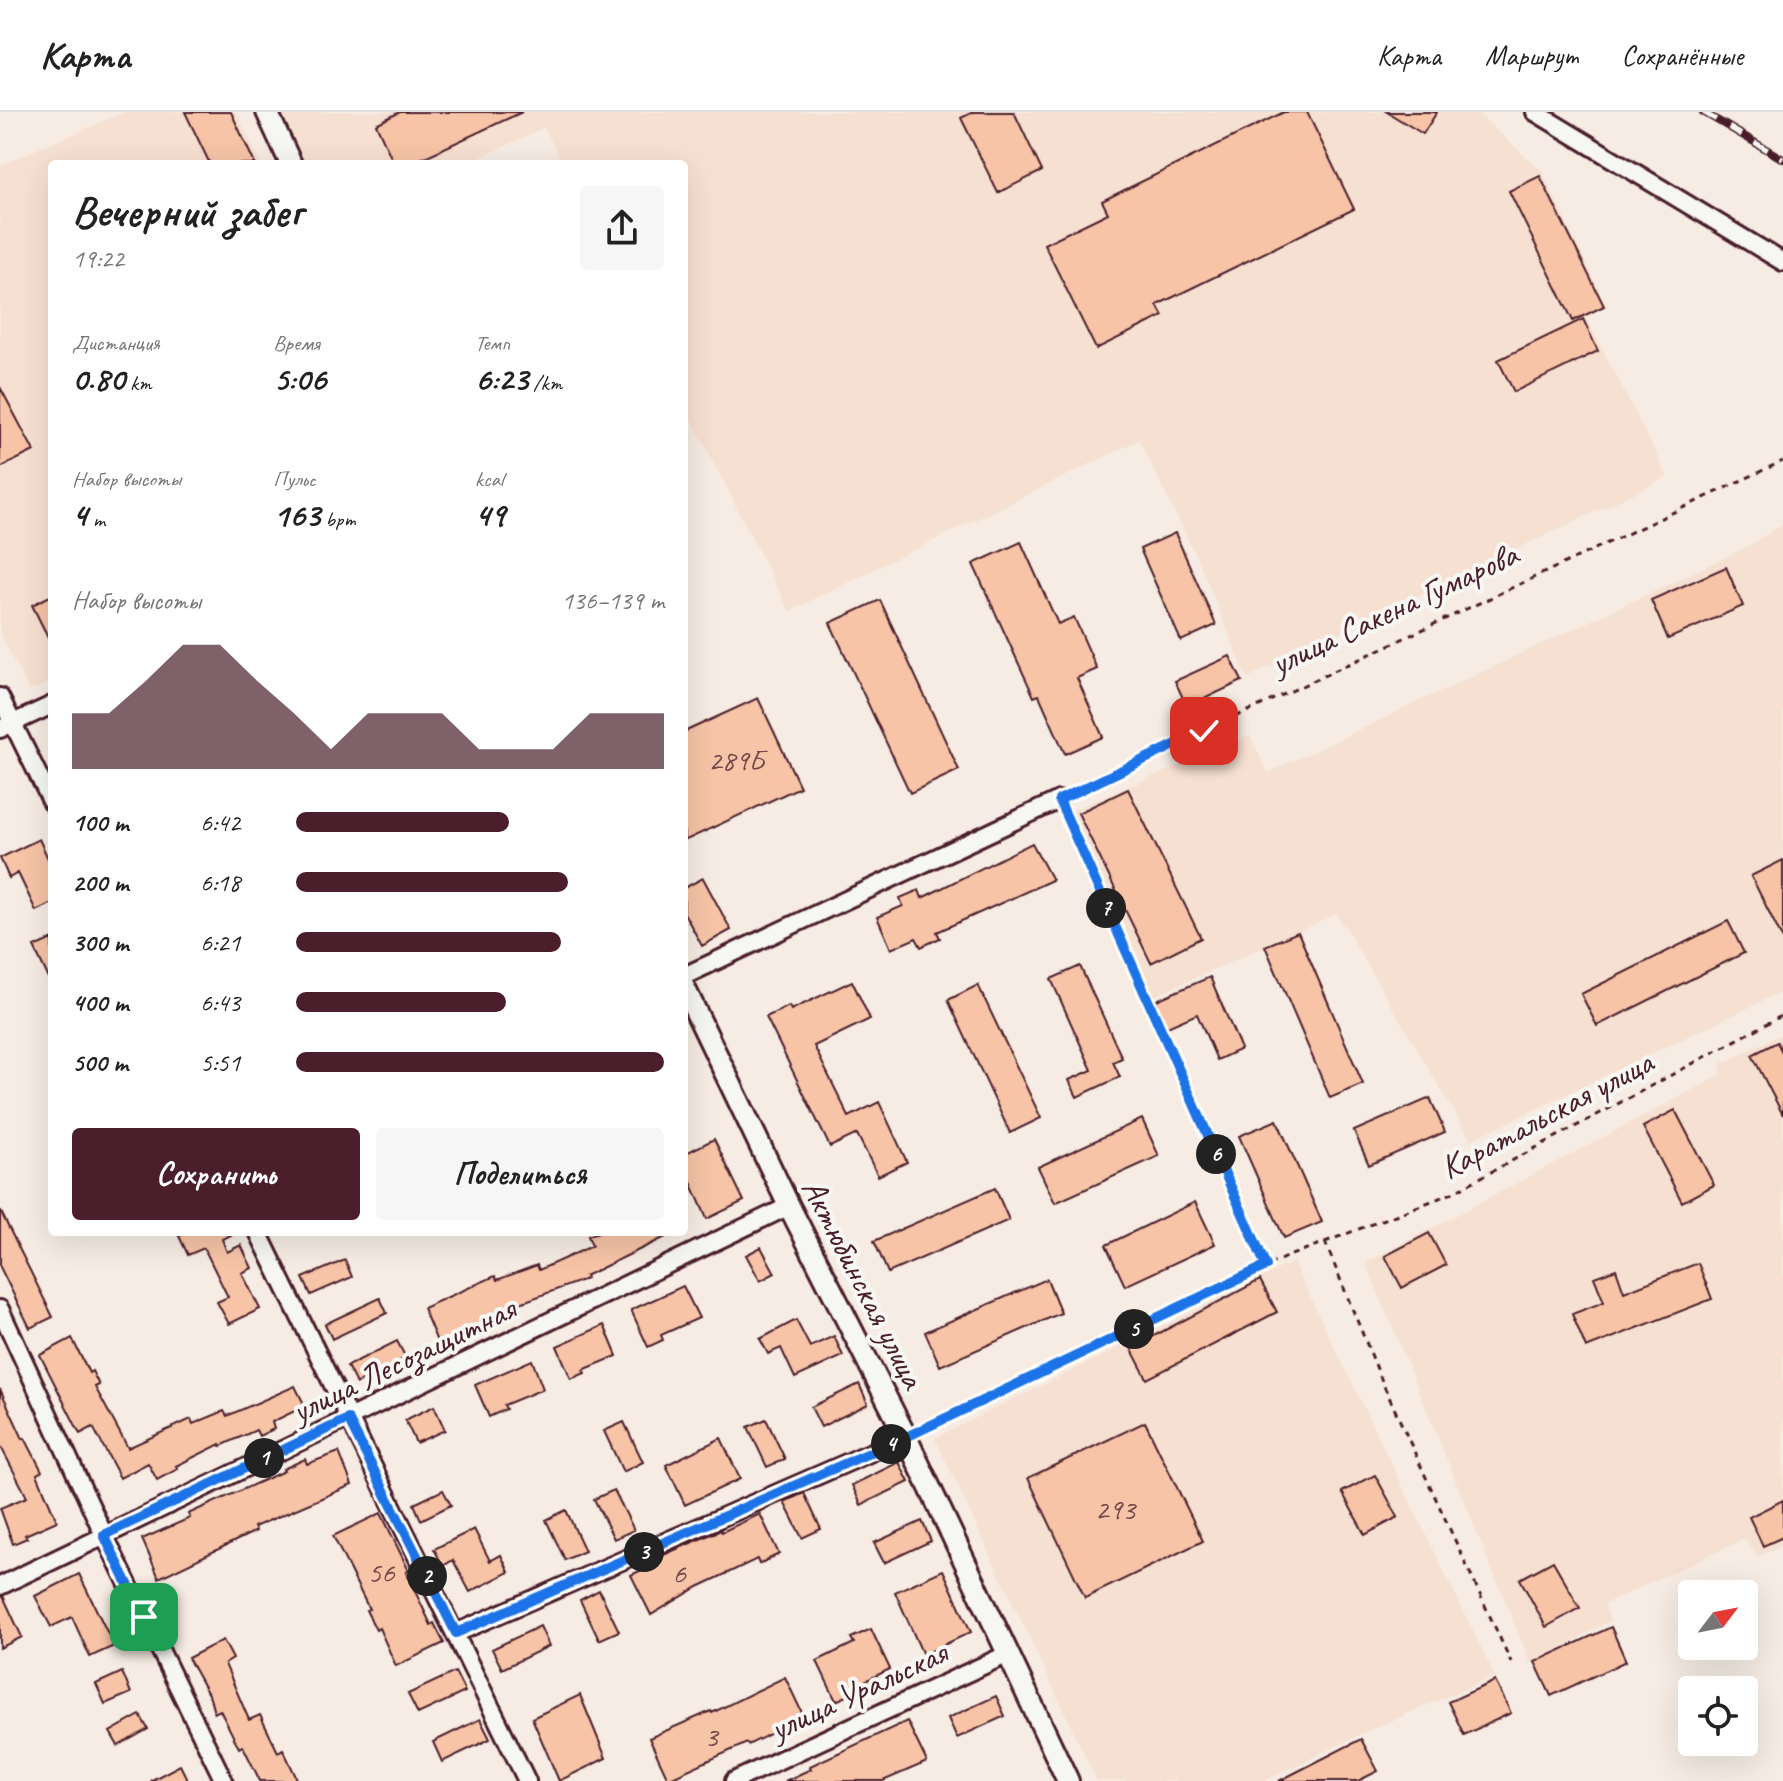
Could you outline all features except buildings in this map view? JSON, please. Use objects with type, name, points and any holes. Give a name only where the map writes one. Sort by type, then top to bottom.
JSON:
[{"type":"street","points":[[267,112],[289,160]]},
{"type":"street","points":[[1535,112],[1783,262]]},
{"type":"street","points":[[0,697],[7,726],[48,796]]},
{"type":"street","points":[[7,726],[48,707]]},
{"type":"street","points":[[688,974],[1059,800]]},
{"type":"street","name":"Актюбинская улица","points":[[688,995],[789,1206],[906,1437],[1068,1781]]},
{"type":"street","name":"улица Лесозащитная","points":[[0,1586],[789,1206]]},
{"type":"street","points":[[260,1236],[527,1781]]},
{"type":"street","points":[[0,1309],[104,1535],[224,1781]]},
{"type":"street","points":[[456,1633],[906,1437]]},
{"type":"street","name":"улица Уральская","points":[[734,1781],[1008,1654]]},
{"type":"path","name":"улица Сакена Гумарова","points":[[1059,800],[1783,461]]},
{"type":"path","points":[[1059,800],[1266,1266]]},
{"type":"path","name":"Каратальская улица","points":[[906,1437],[1266,1266],[1450,1194],[1783,1015]]},
{"type":"path","points":[[1325,1242],[1384,1386],[1511,1662]]},
{"type":"shaded area","points":[[125,112],[236,112],[259,160],[48,160],[48,683],[29,691],[0,634],[0,165]]},
{"type":"shaded area","points":[[279,112],[1476,112],[1542,171],[1606,306],[1586,317],[1668,477],[1247,678],[1199,562],[1139,440],[789,611],[688,412],[688,160],[561,160],[544,128],[475,160],[300,160]]},
{"type":"shaded area","points":[[1783,524],[1783,991],[1471,1140],[1337,914],[1150,998],[1068,812],[1250,736],[1268,773],[1745,548]]},
{"type":"shaded area","points":[[1783,1033],[1783,1544],[1758,1557],[1744,1539],[1604,1604],[1610,1621],[1531,1664],[1366,1263],[1721,1075],[1721,1064]]},
{"type":"shaded area","points":[[1293,1262],[1495,1676],[1361,1734],[1264,1781],[1097,1781],[935,1438]]},
{"type":"railway","points":[[1703,112],[1783,159]]},
{"type":"route","points":[[144,1617],[104,1535],[348,1419],[456,1633],[906,1437],[1266,1266],[1059,800],[1204,731]]}]
